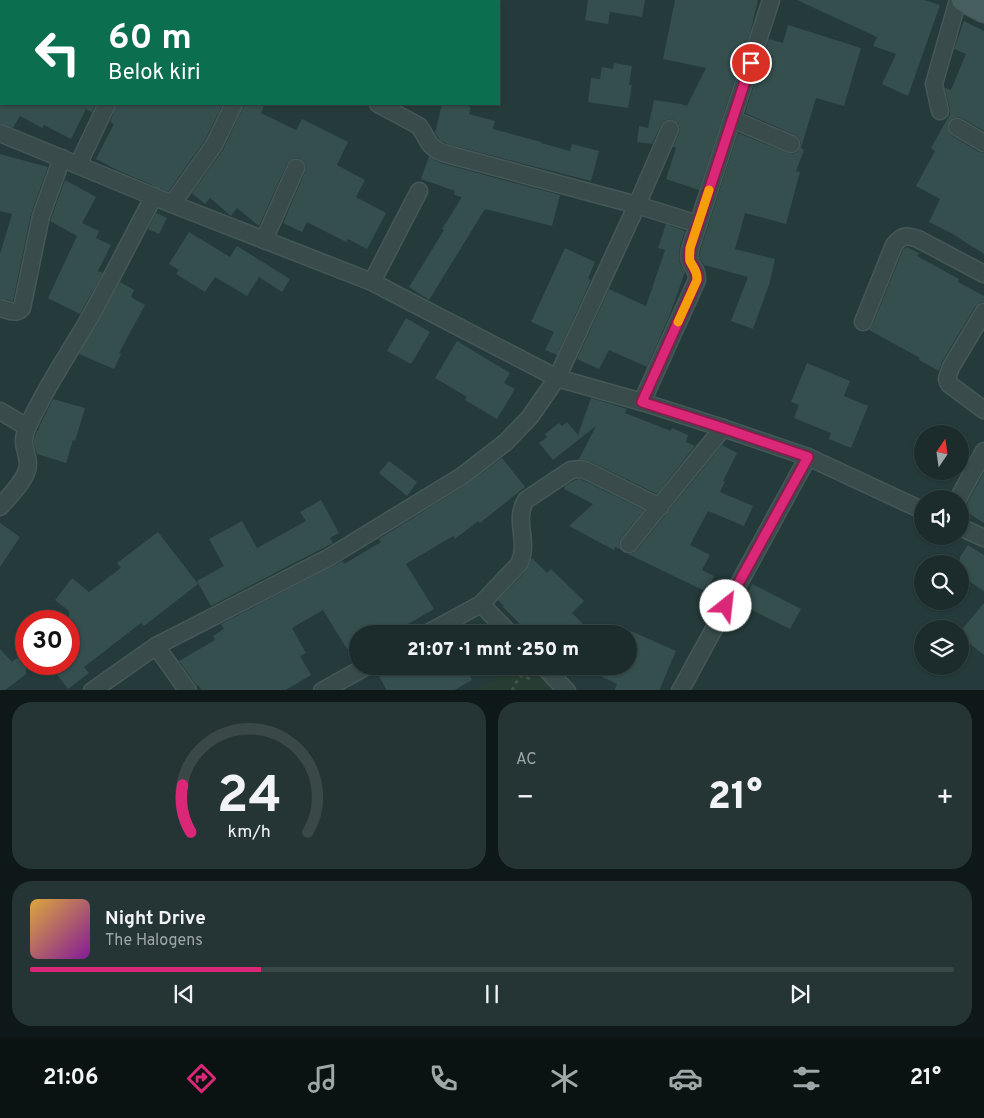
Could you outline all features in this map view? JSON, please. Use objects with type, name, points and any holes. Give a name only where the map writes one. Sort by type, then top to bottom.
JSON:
[{"type":"street","points":[[642,402],[697,280],[696,269],[689,258],[690,248],[771,0]]},
{"type":"street","points":[[940,111],[934,84],[958,0]]},
{"type":"street","points":[[963,0],[984,11]]},
{"type":"street","points":[[78,165],[107,105]]},
{"type":"street","points":[[172,204],[214,145],[234,105]]},
{"type":"street","points":[[380,105],[419,126],[424,133],[428,145],[443,153],[636,205],[698,224]]},
{"type":"street","points":[[732,119],[791,144]]},
{"type":"street","points":[[956,127],[984,143]]},
{"type":"street","points":[[92,690],[156,646],[328,558],[462,476],[506,442],[530,416],[557,378],[670,129]]},
{"type":"street","points":[[1,135],[372,282],[557,378],[642,402],[808,457],[914,506]]},
{"type":"street","points":[[0,308],[15,312],[22,308],[41,216],[62,158]]},
{"type":"street","points":[[264,240],[296,168]]},
{"type":"street","points":[[372,282],[419,191]]},
{"type":"street","points":[[0,507],[24,477],[27,470],[28,463],[23,445],[24,436],[46,388],[86,322],[154,196]]},
{"type":"street","points":[[863,322],[894,245],[899,238],[908,236],[918,238],[984,274]]},
{"type":"street","points":[[984,312],[951,367],[947,379],[950,384],[984,410]]},
{"type":"street","points":[[0,411],[27,427]]},
{"type":"street","points":[[629,544],[723,428]]},
{"type":"street","points":[[963,490],[984,451]]},
{"type":"street","points":[[680,690],[808,457]]},
{"type":"street","points":[[442,625],[481,604],[519,564],[522,559],[524,545],[520,517],[523,504],[526,500],[571,470],[585,470],[660,507]]},
{"type":"street","points":[[969,531],[984,538]]},
{"type":"street","points":[[481,604],[501,625]]},
{"type":"street","points":[[156,646],[188,690]]},
{"type":"street","points":[[322,690],[350,675]]},
{"type":"street","points":[[552,675],[567,690]]},
{"type":"path","points":[[512,690],[522,675],[532,680],[536,685]]},
{"type":"green space","points":[[502,675],[542,675],[555,690],[473,690]]},
{"type":"building","points":[[588,0],[645,0],[642,17],[610,12],[608,24],[585,20]]},
{"type":"building","points":[[675,0],[758,0],[750,33],[699,190],[666,179],[676,148],[673,147],[679,133],[678,123],[669,119],[664,121],[652,144],[637,142],[639,126],[648,128],[654,100],[687,106],[706,68],[663,59]]},
{"type":"building","points":[[797,0],[924,0],[940,5],[908,96],[882,84],[896,54],[873,46],[877,37]]},
{"type":"building","points":[[964,21],[984,31],[984,131],[958,117],[953,118],[947,127],[952,136],[984,153],[984,254],[951,233],[929,222],[940,199],[916,186],[935,151],[931,148],[950,114],[945,88],[951,90],[966,54],[954,49]]},
{"type":"building","points":[[788,25],[861,48],[844,106],[816,98],[801,148],[804,150],[796,171],[800,172],[786,224],[745,213],[735,249],[775,259],[769,285],[753,329],[731,321],[748,277],[704,265],[699,257],[738,133],[792,154],[797,152],[800,147],[799,138],[795,135],[745,113],[769,39],[783,43]]},
{"type":"building","points":[[614,63],[632,66],[629,85],[632,85],[628,108],[588,102],[591,78],[600,79],[602,67],[613,69]]},
{"type":"building","points":[[0,105],[96,105],[92,112],[86,109],[71,139],[44,125],[42,128],[20,116],[13,128],[0,123]]},
{"type":"building","points":[[117,105],[222,105],[205,140],[168,192],[96,159],[114,124],[110,122]]},
{"type":"building","points":[[244,105],[265,105],[261,113],[296,130],[302,119],[348,142],[337,165],[365,180],[356,197],[386,213],[367,249],[348,239],[346,242],[307,222],[302,232],[283,223],[305,172],[306,167],[300,159],[295,158],[287,164],[259,226],[237,208],[231,216],[210,198],[205,204],[192,193],[223,150]]},
{"type":"building","points":[[442,105],[462,105],[471,107],[469,114],[495,121],[493,129],[570,151],[572,144],[599,151],[591,181],[447,144],[440,140],[435,133]]},
{"type":"building","points":[[0,154],[48,167],[31,214],[13,301],[0,298],[0,254],[12,214],[0,211]]},
{"type":"building","points":[[429,156],[440,163],[560,195],[552,226],[485,209],[429,300],[409,287],[462,197],[454,195],[455,191],[421,179]]},
{"type":"building","points":[[65,180],[96,197],[82,223],[99,231],[96,238],[111,245],[98,271],[103,273],[80,314],[48,298],[77,236],[50,221]]},
{"type":"building","points":[[156,213],[167,218],[159,234],[148,229]]},
{"type":"building","points":[[666,224],[685,231],[680,246],[679,258],[685,272],[669,317],[647,367],[609,350],[599,369],[577,359],[609,289],[646,306],[665,250],[658,248]]},
{"type":"building","points":[[189,232],[230,257],[237,246],[290,279],[282,292],[259,277],[247,296],[215,277],[205,292],[176,274],[179,270],[169,264]]},
{"type":"building","points":[[907,247],[919,253],[917,256],[959,279],[958,282],[984,296],[984,302],[975,307],[942,362],[939,371],[919,360],[920,358],[869,330],[903,250]]},
{"type":"building","points":[[565,248],[595,262],[588,279],[591,280],[557,355],[545,350],[554,332],[531,322]]},
{"type":"building","points":[[120,282],[134,290],[131,297],[145,305],[119,353],[121,354],[114,369],[79,354]]},
{"type":"building","points":[[406,318],[430,332],[411,364],[387,351]]},
{"type":"building","points":[[457,341],[510,373],[504,383],[515,389],[497,419],[465,400],[467,397],[435,378]]},
{"type":"building","points":[[807,363],[850,381],[844,396],[868,406],[851,448],[829,439],[831,433],[794,418],[799,405],[791,402]]},
{"type":"building","points":[[591,398],[627,409],[625,413],[671,431],[672,428],[688,435],[686,442],[695,446],[657,494],[589,461],[579,459],[596,426],[553,460],[539,443],[547,437],[545,434],[559,423],[562,426],[567,422],[578,435]]},
{"type":"building","points":[[53,399],[85,408],[66,463],[37,454],[34,443],[37,431]]},
{"type":"building","points":[[722,445],[737,453],[723,481],[725,482],[720,492],[753,506],[744,526],[708,511],[690,545],[710,555],[702,570],[714,576],[707,592],[628,554],[637,550]]},
{"type":"building","points":[[502,458],[525,487],[480,523],[478,521],[455,539],[453,536],[406,564],[434,609],[406,625],[349,625],[349,648],[347,649],[323,610],[292,628],[306,653],[300,656],[311,675],[286,690],[201,690],[179,661],[215,640],[213,636],[224,629],[221,624],[343,561],[344,564],[381,542],[379,539],[467,484]]},
{"type":"building","points":[[389,461],[417,482],[407,496],[379,473]]},
{"type":"building","points":[[984,472],[984,523],[969,514],[969,500]]},
{"type":"building","points":[[580,479],[644,510],[621,538],[619,543],[622,550],[615,547],[614,550],[569,526],[593,504],[564,489],[565,486]]},
{"type":"building","points":[[321,500],[339,533],[330,538],[333,543],[211,606],[197,581],[224,566],[209,539],[242,521],[257,548],[306,521],[300,512]]},
{"type":"building","points":[[0,523],[20,537],[0,567]]},
{"type":"building","points":[[158,532],[198,584],[144,626],[141,623],[84,667],[89,673],[68,689],[57,675],[80,675],[80,610],[68,610],[55,600],[72,578],[89,592],[121,568],[117,563]]},
{"type":"building","points":[[968,545],[984,555],[984,591],[969,581],[969,555],[961,555]]},
{"type":"building","points":[[532,558],[547,573],[551,569],[584,601],[572,613],[584,625],[521,625],[498,600],[526,571]]},
{"type":"building","points":[[752,584],[801,609],[790,629],[742,605]]},
{"type":"building","points":[[984,603],[984,655],[969,643],[969,621]]},
{"type":"building","points":[[637,634],[676,651],[659,690],[614,690],[617,684],[598,675],[637,675]]},
{"type":"building","points":[[0,649],[12,662],[15,660],[15,675],[25,675],[5,690],[0,690]]},
{"type":"building","points":[[379,675],[469,675],[472,680],[455,690],[386,690]]},
{"type":"slow traffic","points":[[678,322],[697,280],[696,269],[689,258],[690,248],[709,190]]},
{"type":"route","points":[[726,606],[808,457],[642,402],[697,280],[696,269],[689,258],[690,248],[751,63]]}]
